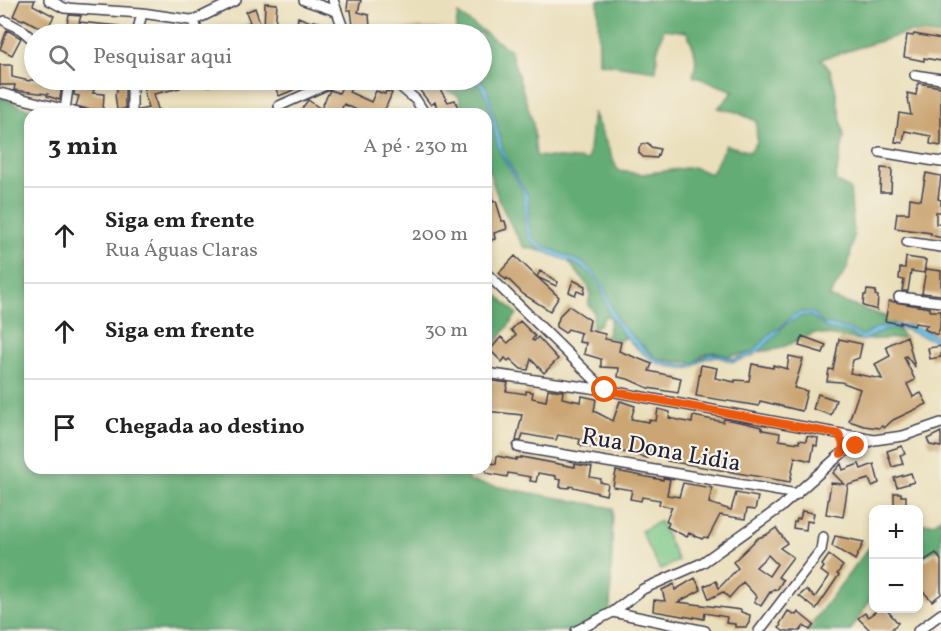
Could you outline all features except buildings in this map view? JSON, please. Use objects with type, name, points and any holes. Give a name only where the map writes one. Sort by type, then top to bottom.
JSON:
[{"type":"street","points":[[48,0],[64,8],[142,13],[194,20],[236,0]]},
{"type":"street","points":[[304,0],[336,11]]},
{"type":"street","points":[[333,0],[341,24]]},
{"type":"street","points":[[139,24],[142,13]]},
{"type":"street","points":[[194,20],[195,24]]},
{"type":"street","points":[[5,21],[24,32]]},
{"type":"street","points":[[915,75],[941,79]]},
{"type":"street","points":[[65,108],[68,90]]},
{"type":"street","points":[[132,90],[132,108]]},
{"type":"street","points":[[279,106],[315,90]]},
{"type":"street","points":[[404,90],[421,108]]},
{"type":"street","points":[[0,93],[57,108]]},
{"type":"street","points":[[880,152],[941,162]]},
{"type":"street","points":[[907,242],[941,247]]},
{"type":"street","points":[[492,279],[605,390]]},
{"type":"street","points":[[899,297],[941,302]]},
{"type":"street","points":[[492,375],[605,390],[874,440]]},
{"type":"street","points":[[576,631],[613,612],[643,589],[702,563],[744,535],[796,494],[841,454],[874,440],[903,436],[941,423]]},
{"type":"street","points":[[839,434],[843,445],[841,454]]},
{"type":"street","name":"Rua Dona Lidia","points":[[518,447],[796,494]]},
{"type":"street","points":[[759,631],[821,550],[823,537]]},
{"type":"street","points":[[613,612],[705,631]]},
{"type":"street","points":[[918,631],[941,614]]},
{"type":"green space","points":[[598,0],[941,0],[941,36],[910,32],[821,59],[830,70],[844,137],[835,181],[850,189],[854,235],[848,267],[829,297],[889,318],[905,338],[859,340],[815,333],[778,349],[728,356],[713,352],[703,355],[695,363],[658,359],[630,335],[619,341],[607,337],[611,317],[605,316],[600,324],[592,329],[594,312],[588,305],[590,295],[588,286],[564,256],[524,247],[505,214],[492,180],[492,108],[461,108],[459,96],[446,90],[492,90],[492,38],[510,50],[533,123],[536,156],[588,160],[593,112],[618,171],[642,174],[693,167],[711,174],[726,145],[750,152],[757,142],[756,121],[736,112],[718,108],[734,91],[693,76],[696,64],[695,54],[687,32],[664,29],[657,52],[656,71],[599,63]]},
{"type":"green space","points":[[458,14],[472,24],[456,24]]},
{"type":"green space","points":[[0,97],[28,108],[24,108],[24,474],[469,474],[467,481],[613,508],[610,612],[581,628],[592,631],[0,631]]},
{"type":"green space","points":[[497,295],[517,314],[492,348],[492,300]]},
{"type":"green space","points":[[941,517],[941,551],[936,550],[923,556],[923,524],[935,523]]},
{"type":"green space","points":[[660,521],[678,561],[660,570],[641,531]]},
{"type":"green space","points":[[869,547],[869,602],[850,631],[806,631]]},
{"type":"water","points":[[482,90],[488,90],[505,157],[528,196],[528,216],[534,239],[542,245],[581,262],[593,271],[604,287],[618,322],[651,355],[661,361],[689,365],[713,353],[734,359],[753,352],[773,331],[780,328],[793,315],[801,312],[814,313],[822,323],[848,329],[862,336],[883,326],[900,325],[925,331],[941,339],[941,343],[901,328],[886,329],[863,341],[847,332],[829,330],[811,316],[802,316],[786,324],[752,356],[733,362],[716,356],[704,359],[691,368],[660,364],[638,349],[618,327],[609,313],[600,286],[589,272],[542,250],[530,240],[526,229],[523,195],[500,153],[492,120],[492,108],[489,108]]},
{"type":"route","points":[[605,390],[839,434],[843,445],[841,454],[856,446]]}]
